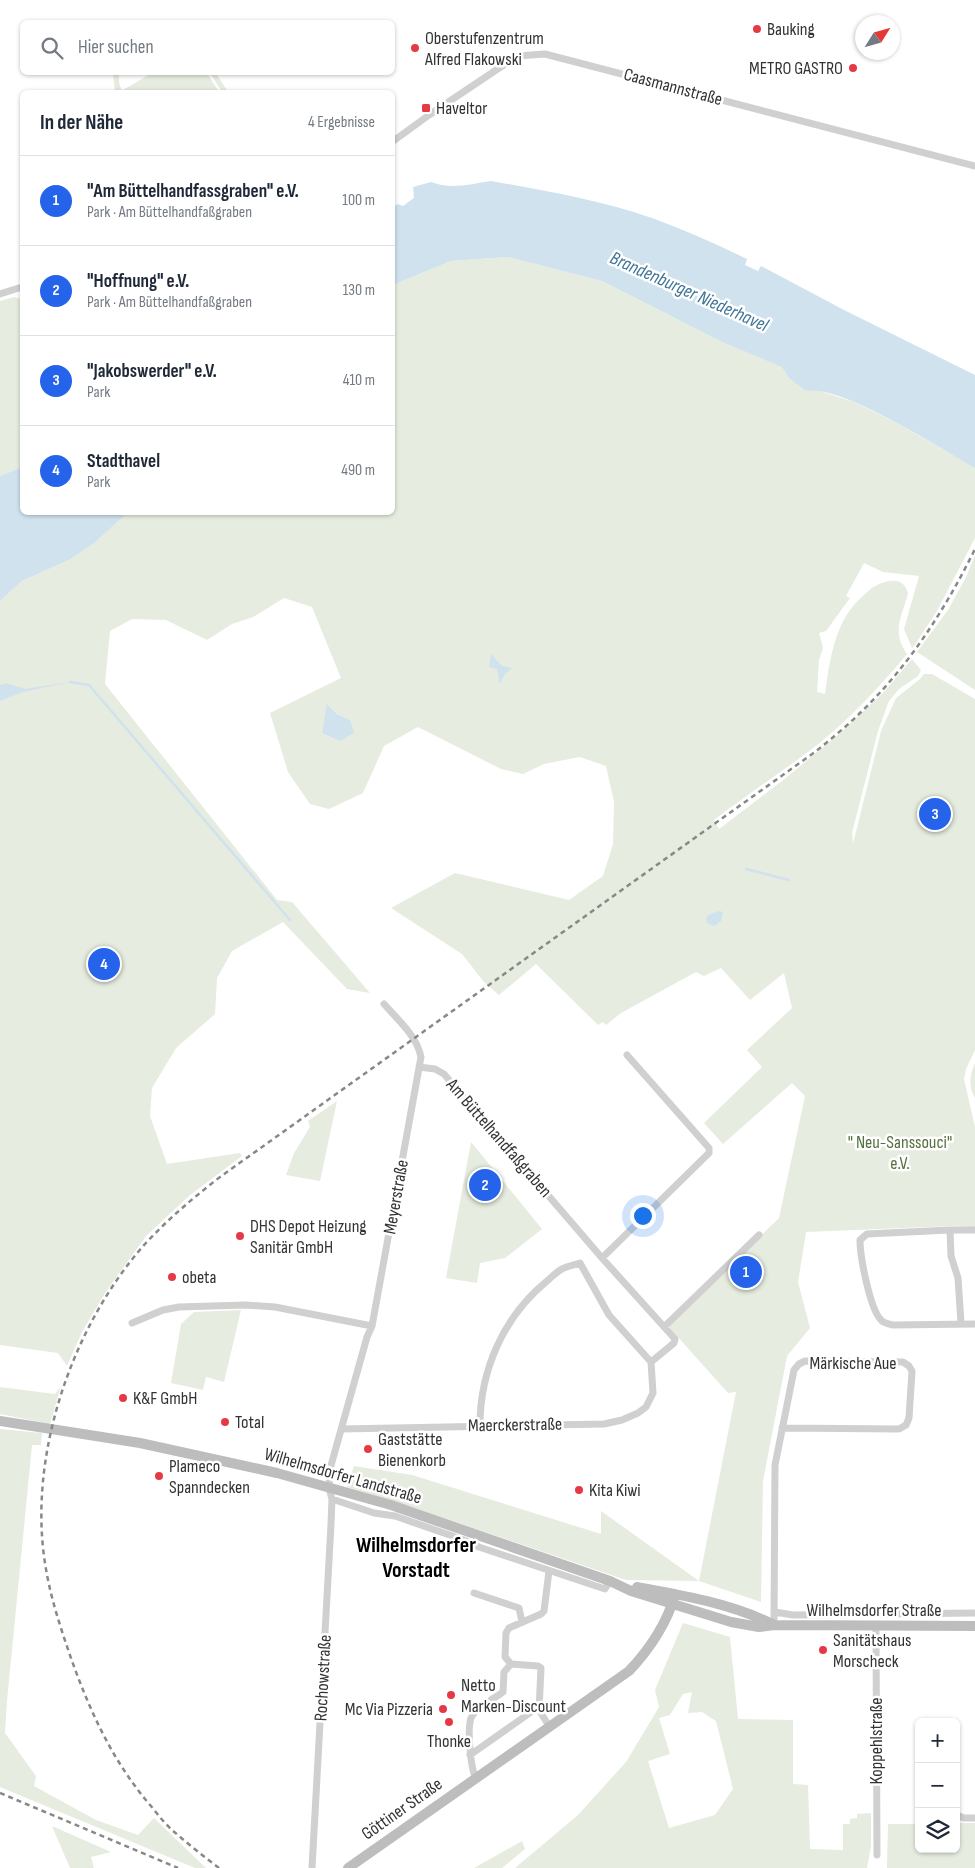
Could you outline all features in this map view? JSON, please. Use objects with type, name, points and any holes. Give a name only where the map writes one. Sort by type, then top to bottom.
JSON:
[{"type":"main road","name":"Wilhelmsdorfer Landstraße","points":[[0,1421],[140,1443],[277,1473],[331,1494],[391,1505],[467,1536],[544,1564],[613,1582],[632,1591],[674,1599],[698,1600]]},
{"type":"main road","name":"Wilhelmsdorfer Landstraße","points":[[674,1599],[694,1611]]},
{"type":"main road","name":"Göttiner Straße","points":[[348,1868],[629,1671],[643,1656],[674,1599]]},
{"type":"main road","name":"Wilhelmsdorfer Straße","points":[[698,1600],[754,1615],[774,1625]]},
{"type":"main road","name":"Wilhelmsdorfer Straße","points":[[694,1611],[731,1622],[759,1626],[975,1626]]},
{"type":"street","name":"Caasmannstraße","points":[[395,140],[516,56],[545,54],[975,166]]},
{"type":"street","points":[[0,294],[20,288]]},
{"type":"street","points":[[384,1004],[419,1047],[421,1057],[419,1068]]},
{"type":"street","points":[[602,1258],[709,1153],[709,1148],[628,1055]]},
{"type":"street","name":"Am Büttelhandfaßgraben","points":[[419,1068],[435,1069],[444,1074],[602,1258],[675,1339],[674,1343],[651,1362]]},
{"type":"street","name":"Meyerstraße","points":[[331,1494],[330,1469],[367,1337],[372,1326],[419,1068]]},
{"type":"street","points":[[950,1230],[951,1256],[958,1278],[961,1323]]},
{"type":"street","points":[[975,1230],[867,1234],[860,1240],[866,1279],[878,1317],[883,1322],[893,1325],[975,1324]]},
{"type":"street","points":[[664,1327],[759,1235]]},
{"type":"street","points":[[480,1425],[480,1405],[492,1361],[508,1325],[520,1308],[562,1268],[580,1263],[609,1315],[651,1362]]},
{"type":"street","points":[[132,1322],[163,1310],[179,1307],[246,1305],[275,1307],[372,1326]]},
{"type":"street","name":"Märkische Aue","points":[[774,1625],[775,1465],[782,1428],[794,1370],[805,1361],[903,1362],[912,1371],[910,1418],[906,1425],[899,1429],[782,1428]]},
{"type":"street","name":"Maerckerstraße","points":[[342,1428],[604,1424],[628,1418],[638,1413],[650,1400],[654,1385],[651,1362]]},
{"type":"street","name":"Rochowstraße","points":[[312,1868],[331,1494]]},
{"type":"street","name":"Wilhelmsdorfer Landstraße","points":[[544,1564],[549,1571],[605,1589],[613,1582]]},
{"type":"street","points":[[549,1571],[544,1611],[509,1628],[506,1633],[505,1650],[505,1657],[511,1664],[538,1666],[541,1668],[540,1710],[549,1726]]},
{"type":"street","points":[[474,1594],[519,1608],[522,1622]]},
{"type":"street","points":[[774,1612],[793,1614],[975,1614]]},
{"type":"street","name":"Koppehlstraße","points":[[876,1626],[876,1855]]},
{"type":"street","points":[[475,1778],[470,1755],[472,1717],[503,1692],[504,1672],[511,1664]]},
{"type":"street","points":[[470,1755],[534,1710],[540,1710]]},
{"type":"street","points":[[960,1816],[975,1818]]},
{"type":"green space","points":[[113,75],[119,75],[121,90],[115,90]]},
{"type":"green space","points":[[149,75],[208,75],[218,90],[123,90]]},
{"type":"green space","points":[[211,75],[217,75],[227,90],[221,90]]},
{"type":"green space","name":"\" Neu-Sanssouci\" e.V.","points":[[508,257],[602,281],[724,343],[783,367],[789,378],[814,389],[854,402],[897,423],[975,468],[975,538],[937,611],[914,646],[912,648],[904,629],[919,576],[883,572],[864,563],[846,596],[850,598],[826,631],[819,633],[823,648],[819,660],[817,692],[825,694],[832,653],[840,627],[846,616],[867,592],[883,582],[900,582],[908,593],[899,624],[902,646],[907,654],[835,730],[808,752],[714,820],[719,829],[782,781],[839,734],[882,694],[912,659],[921,670],[918,676],[899,689],[889,701],[878,731],[852,833],[853,844],[881,731],[896,698],[924,674],[932,674],[975,699],[975,1050],[966,1069],[964,1079],[975,1127],[975,1227],[953,1226],[806,1232],[798,1282],[810,1328],[787,1356],[763,1481],[761,1602],[699,1581],[736,1392],[728,1393],[668,1326],[779,1218],[805,1096],[792,1083],[723,1144],[704,1123],[762,1067],[747,1050],[792,1008],[784,973],[750,1000],[721,968],[704,976],[696,972],[621,1013],[606,1025],[603,1022],[598,1025],[536,964],[499,995],[484,982],[462,954],[391,908],[455,873],[569,900],[603,876],[613,844],[614,802],[606,766],[580,757],[544,764],[523,774],[501,769],[418,727],[384,746],[363,793],[329,809],[310,804],[288,772],[270,713],[341,678],[312,607],[284,598],[253,617],[232,624],[207,640],[166,620],[132,619],[110,631],[105,684],[277,900],[292,902],[370,993],[347,989],[283,922],[232,951],[217,978],[215,1014],[176,1048],[152,1088],[150,1116],[167,1164],[240,1153],[242,1156],[189,1196],[146,1236],[105,1293],[82,1332],[67,1366],[58,1353],[0,1345],[0,601],[22,581],[69,560],[93,543],[125,515],[395,515],[395,284],[451,261]],"holes":[[[328,705],[337,714],[350,720],[322,734]]]},
{"type":"green space","points":[[14,297],[20,299],[20,468],[0,476],[0,301]]},
{"type":"green space","points":[[975,555],[975,690],[917,652],[948,610],[966,577]]},
{"type":"green space","points":[[975,1063],[975,1098],[971,1090],[970,1080]]},
{"type":"green space","points":[[337,1101],[320,1181],[286,1175],[294,1153],[310,1127],[308,1121]]},
{"type":"green space","points":[[471,1142],[542,1229],[505,1258],[480,1263],[477,1283],[446,1278]]},
{"type":"green space","points":[[241,1310],[224,1382],[206,1377],[203,1390],[171,1383],[181,1324],[194,1312]]},
{"type":"green space","points":[[61,1386],[50,1424],[0,1414],[0,1387],[55,1394]]},
{"type":"green space","points":[[0,1429],[42,1433],[41,1445],[32,1445],[5,1733],[36,1776],[34,1786],[96,1820],[138,1835],[154,1818],[206,1868],[195,1868],[0,1787]]},
{"type":"green space","points":[[354,1466],[412,1475],[601,1534],[601,1511],[699,1581],[626,1580],[415,1508],[347,1487]]},
{"type":"green space","points":[[683,1623],[730,1637],[738,1719],[793,1720],[793,1784],[808,1785],[810,1849],[843,1850],[843,1824],[850,1824],[850,1819],[857,1818],[857,1814],[871,1813],[871,1846],[867,1868],[515,1868],[578,1815],[626,1762],[659,1707],[655,1690]],"holes":[[[692,1692],[688,1713],[702,1712],[716,1721],[733,1789],[715,1815],[669,1828],[648,1761],[670,1754],[659,1718],[670,1715],[683,1694]]]},
{"type":"green space","points":[[960,1823],[975,1823],[975,1868],[887,1868],[888,1824],[915,1824],[915,1853],[960,1853]]},
{"type":"green space","points":[[52,1826],[111,1852],[91,1857],[94,1868],[70,1868]]},
{"type":"green space","points":[[522,1841],[525,1849],[502,1868],[474,1868]]},
{"type":"water","name":"Brandenburger Niederhavel","points":[[491,181],[612,206],[652,218],[747,259],[745,265],[758,271],[761,266],[844,310],[975,375],[975,468],[916,433],[866,407],[842,397],[822,392],[806,391],[789,378],[782,367],[724,343],[602,281],[508,257],[451,261],[395,284],[395,206],[398,204],[403,206],[414,198],[413,187],[431,182],[446,186]]},
{"type":"water","points":[[20,468],[20,515],[125,515],[94,543],[69,560],[22,581],[0,601],[0,476]]},
{"type":"water","points":[[491,654],[502,666],[512,668],[505,674],[500,684],[497,669],[489,667]]},
{"type":"water","points":[[70,682],[23,692],[0,701],[0,685],[6,683],[25,689]]},
{"type":"water","points":[[327,704],[337,714],[350,720],[354,733],[340,741],[322,733]]},
{"type":"water","points":[[719,911],[723,912],[721,921],[714,926],[708,924],[706,919],[708,915]]},
{"type":"waterway","points":[[70,682],[89,685],[290,920]]},
{"type":"waterway","points":[[746,869],[789,880]]},
{"type":"railway","points":[[219,1868],[168,1826],[145,1799],[122,1767],[102,1733],[86,1698],[56,1613],[50,1588],[45,1563],[41,1522],[43,1479],[50,1436],[61,1394],[77,1352],[96,1313],[119,1277],[145,1244],[181,1209],[220,1177],[815,752],[845,727],[878,694],[911,656],[952,593],[975,549]]},
{"type":"railway","points":[[0,1793],[178,1868]]},
{"type":"place","name":"Bauking","points":[[757,29]]},
{"type":"place","name":"Oberstufenzentrum Alfred Flakowski","points":[[415,48]]},
{"type":"place","name":"METRO GASTRO","points":[[853,68]]},
{"type":"place","name":"Haveltor","points":[[426,108]]},
{"type":"place","name":"\"Jakobswerder\" e.V.","points":[[935,814]]},
{"type":"place","name":"Stadthavel","points":[[104,964]]},
{"type":"place","name":"\"Hoffnung\" e.V.","points":[[485,1185]]},
{"type":"place","name":"DHS Depot Heizung Sanitär GmbH","points":[[240,1236]]},
{"type":"place","name":"\"Am Büttelhandfassgraben\" e.V.","points":[[746,1272]]},
{"type":"place","name":"obeta","points":[[172,1277]]},
{"type":"place","name":"K&F GmbH","points":[[123,1398]]},
{"type":"place","name":"Total","points":[[225,1422]]},
{"type":"place","name":"Gaststätte Bienenkorb","points":[[368,1449]]},
{"type":"place","name":"Plameco Spanndecken","points":[[159,1476]]},
{"type":"place","name":"Kita Kiwi","points":[[579,1490]]},
{"type":"place","name":"Sanitätshaus Morscheck","points":[[823,1650]]},
{"type":"place","name":"Netto Marken-Discount","points":[[451,1695]]},
{"type":"place","name":"Mc Via Pizzeria","points":[[443,1709]]},
{"type":"place","name":"Thonke","points":[[449,1722]]},
{"type":"district","name":"Wilhelmsdorfer Vorstadt","points":[[416,1558]]}]
